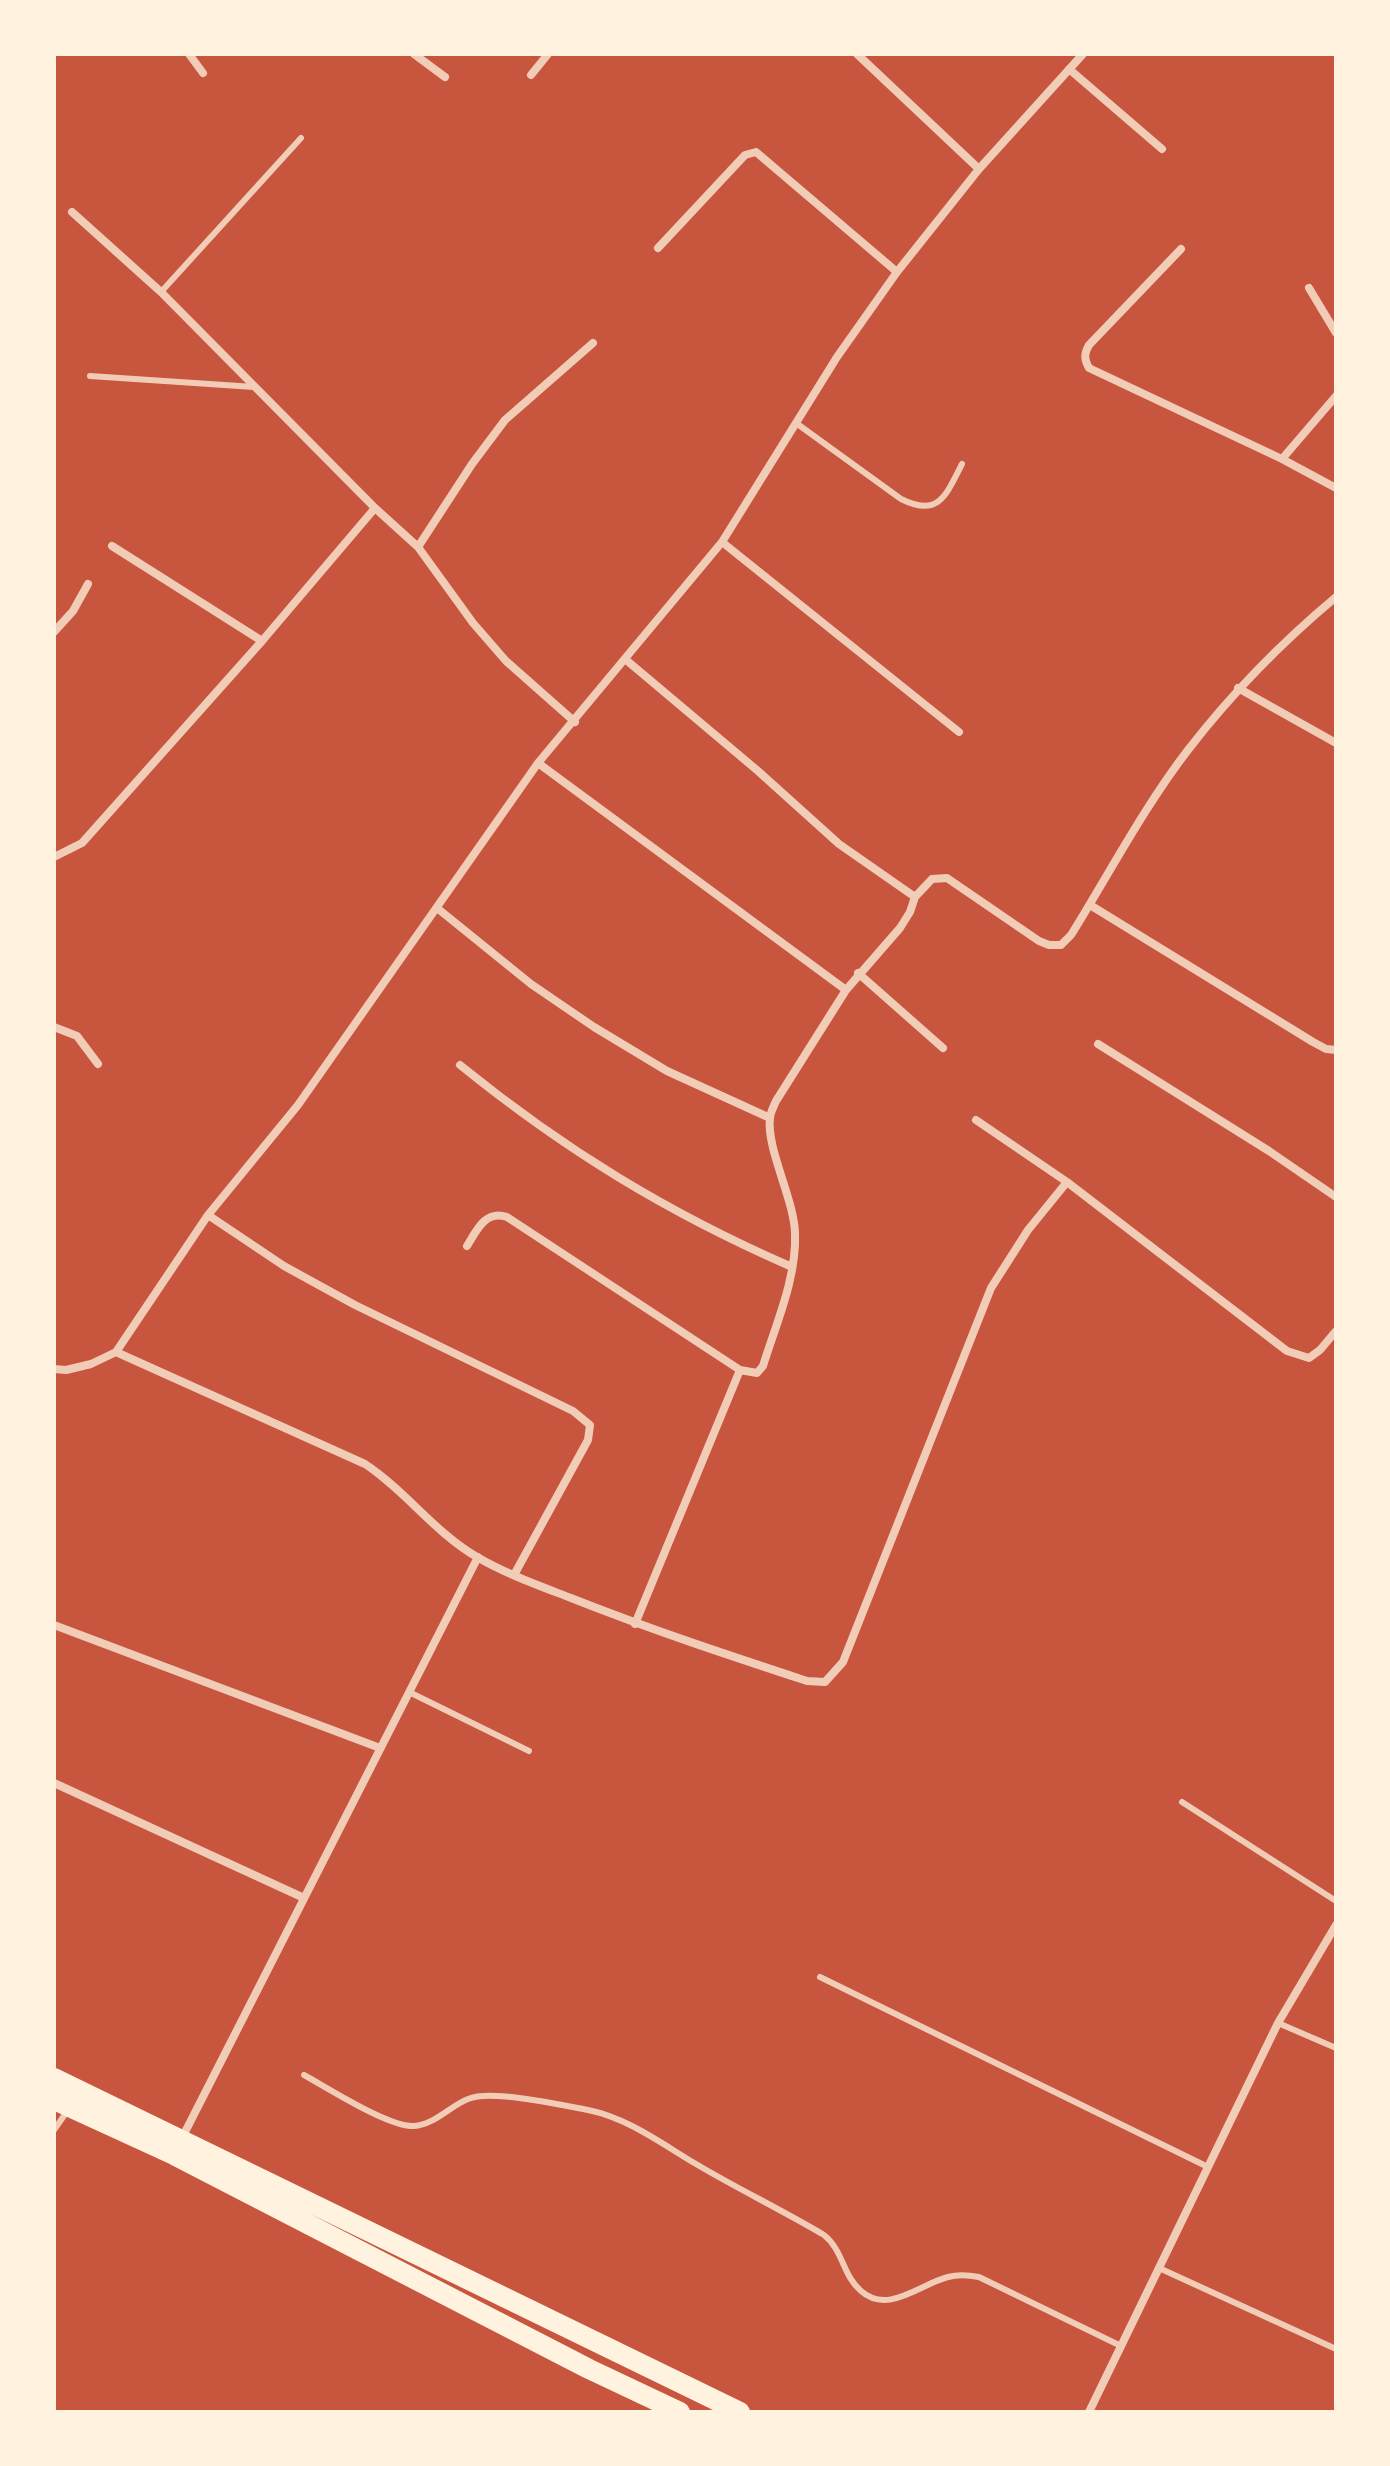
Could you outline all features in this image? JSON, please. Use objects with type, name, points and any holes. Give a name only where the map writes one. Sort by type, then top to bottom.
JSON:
[{"type":"highway","points":[[54,2078],[740,2412]]},
{"type":"highway","points":[[62,2103],[191,2164],[589,2369],[680,2412]]},
{"type":"street","points":[[189,54],[203,73]]},
{"type":"street","points":[[414,54],[445,77]]},
{"type":"street","points":[[531,75],[548,54]]},
{"type":"street","points":[[857,54],[979,169]]},
{"type":"street","points":[[54,1369],[66,1370],[91,1364],[116,1352],[208,1215],[298,1105],[538,763],[722,542],[837,357],[897,272],[979,169],[1083,54]]},
{"type":"street","points":[[1069,69],[1162,149]]},
{"type":"street","points":[[658,248],[745,155],[756,152],[897,272]]},
{"type":"street","points":[[72,212],[161,292],[375,508],[418,547],[473,623],[506,661],[575,722]]},
{"type":"street","points":[[1181,249],[1089,345],[1085,361],[1089,368],[1282,459],[1336,488]]},
{"type":"street","points":[[1309,288],[1336,333]]},
{"type":"street","points":[[418,547],[505,420],[593,343]]},
{"type":"street","points":[[1282,459],[1336,396]]},
{"type":"street","points":[[54,857],[82,843],[262,641],[375,508]]},
{"type":"street","points":[[722,542],[959,732]]},
{"type":"street","points":[[112,546],[262,641]]},
{"type":"street","points":[[54,632],[73,611],[88,584]]},
{"type":"street","points":[[467,1246],[489,1216],[497,1214],[507,1217],[740,1370],[761,1371],[792,1267],[795,1234],[792,1208],[771,1134],[770,1118],[776,1101],[858,973],[900,928],[915,897],[932,879],[939,877],[947,878],[1039,941],[1061,945],[1071,935],[1186,752],[1238,688],[1291,635],[1336,597]]},
{"type":"street","points":[[625,659],[839,844],[915,897]]},
{"type":"street","points":[[1238,688],[1336,743]]},
{"type":"street","points":[[538,763],[846,990]]},
{"type":"street","points":[[1090,905],[1313,1042],[1336,1050]]},
{"type":"street","points":[[437,908],[531,984],[594,1027],[667,1071],[770,1118]]},
{"type":"street","points":[[858,973],[943,1048]]},
{"type":"street","points":[[54,1027],[77,1036],[98,1064]]},
{"type":"street","points":[[1098,1044],[1269,1151],[1336,1197]]},
{"type":"street","points":[[460,1065],[546,1132],[594,1164],[692,1220],[792,1267]]},
{"type":"street","points":[[976,1120],[1067,1182],[1287,1351],[1309,1358],[1336,1331]]},
{"type":"street","points":[[116,1352],[365,1464],[391,1481],[446,1536],[514,1575],[635,1624],[807,1681],[825,1682],[843,1662],[991,1288],[1028,1230],[1067,1182]]},
{"type":"street","points":[[208,1215],[284,1266],[343,1299],[573,1411],[590,1425],[588,1440],[514,1575]]},
{"type":"street","points":[[635,1624],[740,1370]]},
{"type":"street","points":[[181,2139],[478,1557]]},
{"type":"street","points":[[54,1625],[380,1748]]},
{"type":"street","points":[[54,1783],[304,1898]]},
{"type":"street","points":[[1089,2412],[1278,2023],[1336,1925]]},
{"type":"lane","points":[[161,292],[301,138]]},
{"type":"lane","points":[[90,376],[256,387]]},
{"type":"lane","points":[[796,423],[901,499],[917,507],[932,506],[946,496],[962,464]]},
{"type":"lane","points":[[409,1692],[529,1751]]},
{"type":"lane","points":[[1182,1802],[1336,1901]]},
{"type":"lane","points":[[820,1977],[1208,2167]]},
{"type":"lane","points":[[1278,2023],[1336,2048]]},
{"type":"lane","points":[[304,2075],[381,2116],[413,2126],[428,2122],[470,2098],[489,2095],[593,2111],[628,2124],[662,2142],[824,2235],[834,2243],[854,2284],[876,2300],[895,2299],[946,2277],[962,2274],[979,2277],[1121,2346]]},
{"type":"lane","points":[[54,2130],[62,2103]]},
{"type":"lane","points":[[1159,2268],[1336,2349]]}]
